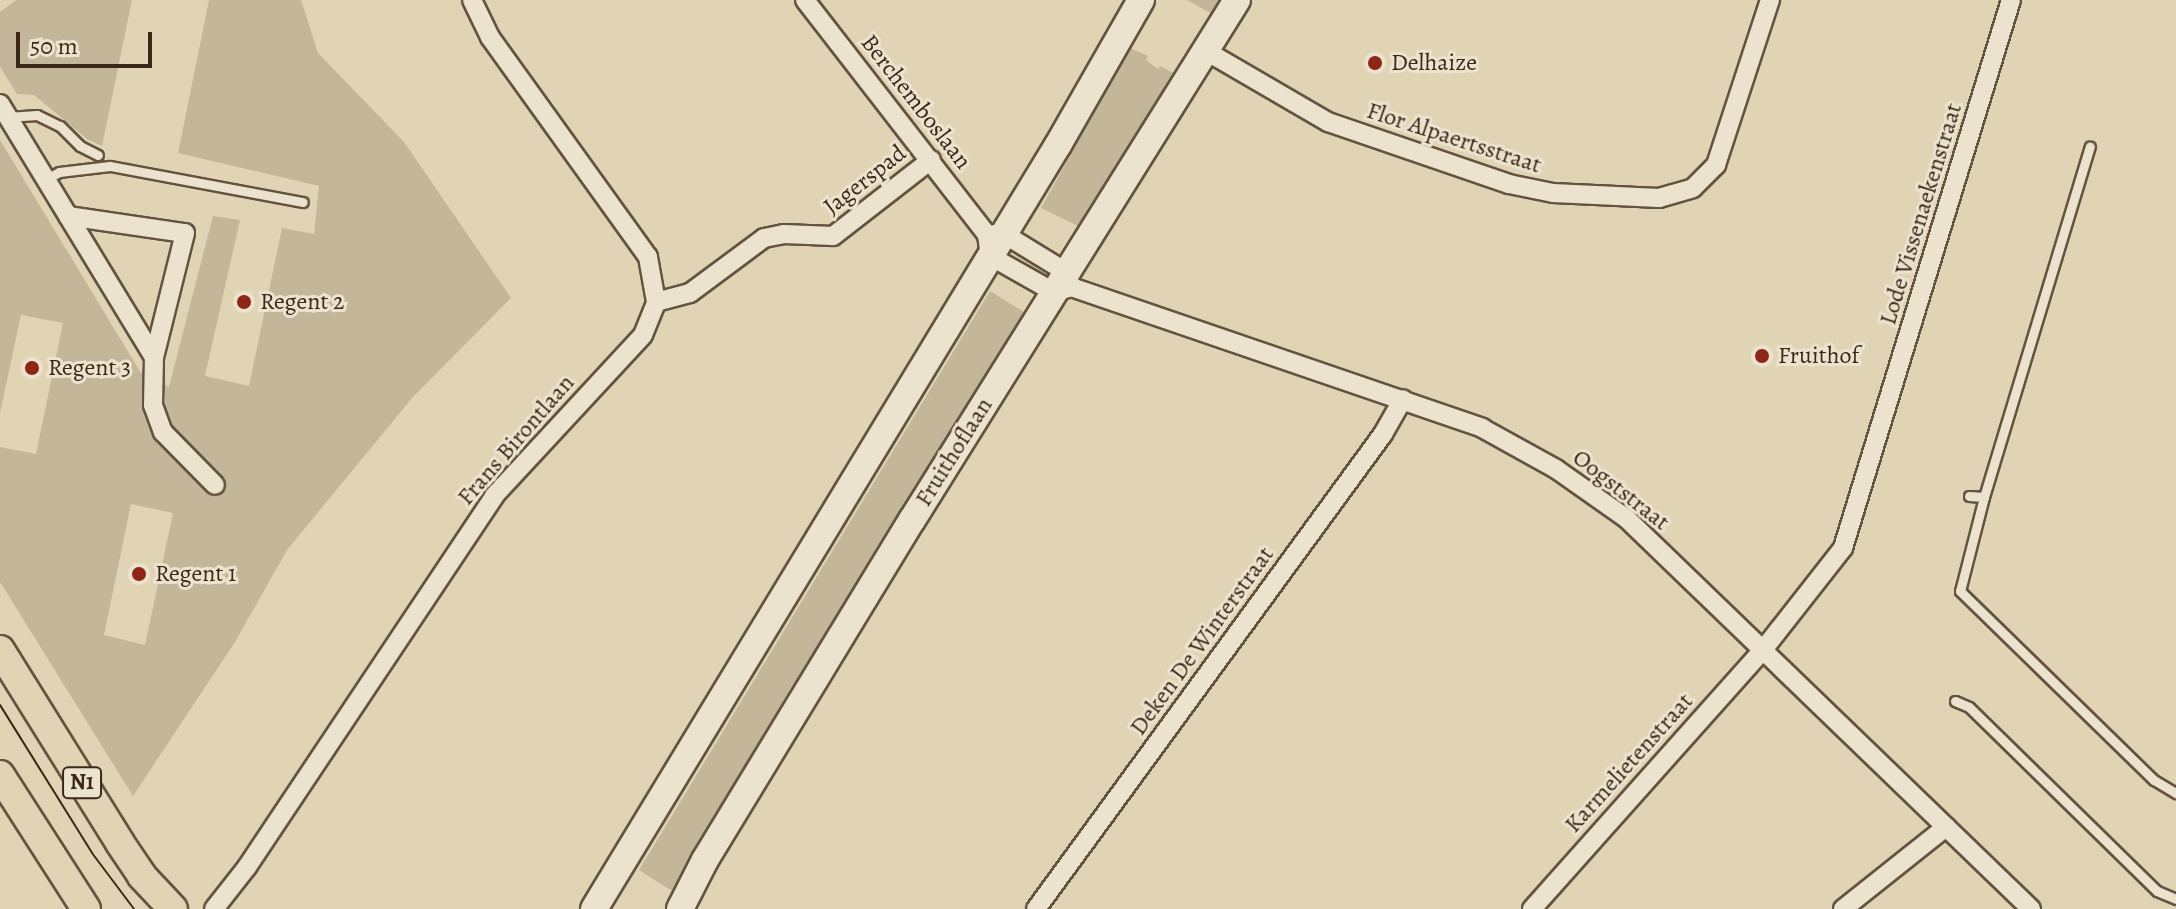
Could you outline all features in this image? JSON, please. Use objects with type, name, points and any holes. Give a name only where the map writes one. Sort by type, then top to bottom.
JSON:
[{"type":"main road","name":"N1","points":[[0,650],[135,865],[173,909]]},
{"type":"main road","points":[[0,775],[82,908]]},
{"type":"street","points":[[472,0],[490,37],[648,257],[656,302]]},
{"type":"street","name":"Berchemboslaan","points":[[805,0],[994,241]]},
{"type":"street","points":[[594,909],[1141,0]]},
{"type":"street","name":"Fruithoflaan","points":[[680,909],[713,847],[1237,0]]},
{"type":"street","name":"Flor Alpaertsstraat","points":[[1206,51],[1328,122],[1509,184],[1553,193],[1659,198],[1693,188],[1716,165],[1770,0]]},
{"type":"street","name":"Lode Vissenaekenstraat","points":[[1763,650],[1843,548],[2011,0]]},
{"type":"street","points":[[4,110],[154,357]]},
{"type":"street","name":"Jagerspad","points":[[656,302],[690,293],[764,238],[784,234],[833,236],[931,160]]},
{"type":"street","points":[[68,216],[185,233],[154,357],[153,405],[163,432],[215,485]]},
{"type":"street","name":"Oogststraat","points":[[994,241],[1063,284]]},
{"type":"street","name":"Oogststraat","points":[[994,241],[1063,284],[1482,428],[1556,469],[1626,518],[2031,909]]},
{"type":"street","name":"Frans Birontlaan","points":[[214,909],[247,867],[494,496],[643,335],[656,302]]},
{"type":"street","name":"Deken De Winterstraat","points":[[1036,909],[1383,434],[1403,399]]},
{"type":"street","name":"Karmelietenstraat","points":[[1532,909],[1763,650]]},
{"type":"street","points":[[1843,909],[1946,827]]},
{"type":"lane","points":[[4,110],[37,115],[60,126],[80,146],[98,155]]},
{"type":"lane","points":[[2090,147],[1984,497],[1960,591],[2154,780],[2176,793]]},
{"type":"lane","points":[[46,179],[59,172],[110,166],[303,202]]},
{"type":"lane","points":[[1969,496],[1984,497]]},
{"type":"lane","points":[[1955,701],[1969,707],[2157,891],[2176,899]]},
{"type":"shaded area","points":[[16,0],[132,0],[102,146],[87,139],[34,95],[17,94],[0,67],[0,12]]},
{"type":"shaded area","points":[[209,0],[301,0],[318,53],[404,142],[511,298],[412,398],[287,550],[235,642],[133,796],[0,582],[0,447],[36,454],[63,323],[21,315],[0,413],[0,140],[141,373],[169,387],[213,216],[240,220],[205,376],[249,386],[282,228],[314,234],[319,186],[178,153]],"holes":[[[131,504],[173,513],[145,645],[104,635]]]},
{"type":"shaded area","points":[[1187,0],[1229,0],[1221,19]]},
{"type":"shaded area","points":[[1130,48],[1148,56],[1146,60],[1158,69],[1160,66],[1183,78],[1079,246],[1072,239],[1078,226],[1041,208]]},
{"type":"shaded area","points":[[990,291],[1027,314],[680,896],[639,870]]},
{"type":"tram line","points":[[0,705],[92,853],[134,909]]},
{"type":"place","name":"Delhaize","points":[[1375,63]]},
{"type":"place","name":"Regent 2","points":[[244,302]]},
{"type":"place","name":"Fruithof","points":[[1762,356]]},
{"type":"place","name":"Regent 3","points":[[32,368]]},
{"type":"place","name":"Regent 1","points":[[139,574]]}]
